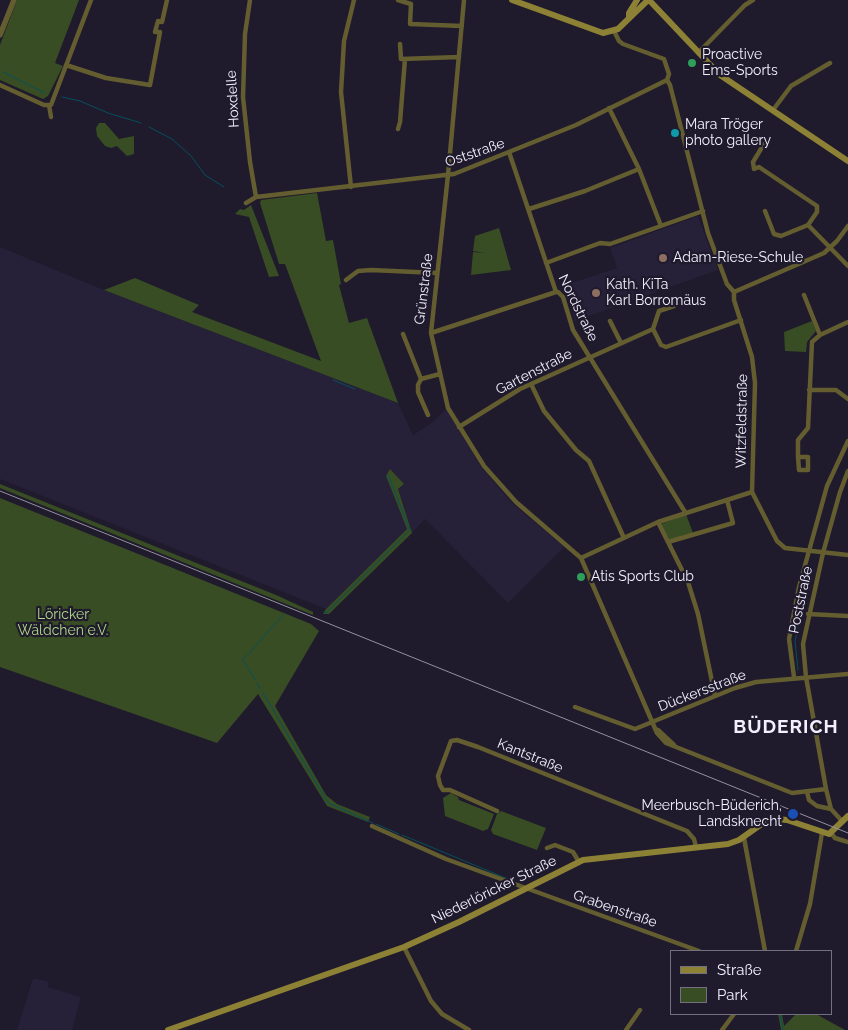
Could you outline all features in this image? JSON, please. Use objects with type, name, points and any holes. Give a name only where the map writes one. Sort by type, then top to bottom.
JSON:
[{"type":"main road","points":[[512,0],[598,32],[614,31],[649,0],[720,75],[848,160]]},
{"type":"main road","points":[[629,17],[628,13],[637,0]]},
{"type":"main road","points":[[832,832],[848,816]]},
{"type":"main road","name":"Niederlöricker Straße","points":[[168,1030],[404,947],[578,862],[597,857],[728,844],[744,838],[760,824],[776,819],[787,820],[822,833],[832,832]]},
{"type":"street","points":[[0,35],[14,0]]},
{"type":"street","points":[[49,105],[53,101],[91,0]]},
{"type":"street","points":[[66,65],[106,78],[150,86],[160,32],[155,32],[158,21],[162,22],[167,0]]},
{"type":"street","name":"Hoxdelle","points":[[250,0],[245,34],[243,97],[256,197]]},
{"type":"street","points":[[351,186],[341,92],[344,41],[354,0]]},
{"type":"street","points":[[398,0],[411,4],[410,24],[462,26]]},
{"type":"street","name":"Grünstraße","points":[[464,0],[438,273],[430,333],[448,408],[484,466],[516,502],[582,558]]},
{"type":"street","points":[[698,53],[745,5],[753,0]]},
{"type":"street","name":"Witzfeldstraße","points":[[614,31],[619,41],[623,44],[664,59],[669,74],[667,80],[670,85],[708,233],[727,284],[734,292],[734,300],[752,357],[755,383],[752,492]]},
{"type":"street","points":[[400,44],[400,59],[459,57]]},
{"type":"street","points":[[398,129],[405,59]]},
{"type":"street","points":[[773,110],[791,86],[830,63]]},
{"type":"street","name":"Oststraße","points":[[246,203],[256,197],[448,175],[576,125],[667,80]]},
{"type":"street","points":[[0,85],[49,105]]},
{"type":"street","points":[[49,105],[51,117]]},
{"type":"street","points":[[609,108],[639,169],[661,226]]},
{"type":"street","points":[[764,144],[753,162],[754,169],[759,167],[817,206],[817,212],[808,225],[781,236],[774,234],[765,211]]},
{"type":"street","name":"Nordstraße","points":[[509,152],[556,292],[562,297],[573,330],[685,512]]},
{"type":"street","points":[[529,209],[584,191],[639,169]]},
{"type":"street","points":[[546,263],[600,243],[610,244],[703,211]]},
{"type":"street","points":[[808,225],[848,266]]},
{"type":"street","points":[[734,292],[816,257],[830,248],[848,226]]},
{"type":"street","points":[[346,280],[354,273],[365,270],[396,269],[438,273]]},
{"type":"street","points":[[430,333],[556,292]]},
{"type":"street","points":[[804,295],[820,335]]},
{"type":"street","points":[[697,298],[684,302],[677,298],[674,306],[659,311],[653,329],[661,345],[666,346],[741,320]]},
{"type":"street","points":[[610,320],[621,343]]},
{"type":"street","points":[[798,457],[798,440],[808,428],[810,349],[812,342],[820,335],[848,322]]},
{"type":"street","name":"Gartenstraße","points":[[459,426],[531,384],[653,329]]},
{"type":"street","points":[[403,334],[421,380]]},
{"type":"street","points":[[428,415],[418,392],[418,385],[421,380],[440,374]]},
{"type":"street","points":[[531,384],[544,410],[576,450],[589,461],[624,538]]},
{"type":"street","points":[[809,390],[836,390],[848,399]]},
{"type":"street","name":"Poststraße","points":[[794,677],[790,660],[790,632],[808,552],[827,486],[848,441]]},
{"type":"street","name":"Poststraße","points":[[842,821],[831,809],[826,789],[806,677],[803,644],[808,614],[823,553],[840,492],[848,471]]},
{"type":"street","points":[[826,789],[792,793],[666,743],[653,722],[582,558],[658,522],[752,492],[781,545],[791,550],[848,554]]},
{"type":"street","points":[[668,542],[734,523],[727,500]]},
{"type":"street","points":[[658,522],[688,582],[698,614],[716,696]]},
{"type":"street","points":[[808,614],[848,616]]},
{"type":"street","name":"Dückersstraße","points":[[575,707],[635,730],[716,696],[756,682],[794,677],[848,674]]},
{"type":"street","name":"Kantstraße","points":[[497,811],[450,790],[443,790],[438,776],[451,740],[478,746],[686,831],[694,838],[696,847]]},
{"type":"street","points":[[807,792],[809,800],[817,806],[831,809]]},
{"type":"street","name":"Grabenstraße","points":[[372,826],[446,859],[524,889],[696,950]]},
{"type":"street","points":[[832,832],[835,838],[848,842]]},
{"type":"street","points":[[796,950],[810,904],[822,833]]},
{"type":"street","points":[[744,838],[765,950]]},
{"type":"street","points":[[547,848],[555,845],[573,852],[578,862]]},
{"type":"street","points":[[404,947],[431,1001],[442,1014],[469,1030]]},
{"type":"street","points":[[626,1030],[640,1010]]},
{"type":"street","points":[[722,1030],[733,1015]]},
{"type":"shaded area","name":"Adam-Riese-Schule","points":[[698,216],[718,270],[575,321],[563,286],[617,268],[610,248]]},
{"type":"shaded area","points":[[0,247],[104,290],[398,403],[413,435],[433,422],[446,409],[481,467],[513,504],[564,547],[508,603],[425,519],[412,533],[398,489],[404,484],[386,476],[407,529],[326,609],[0,479]]},
{"type":"shaded area","points":[[33,978],[49,982],[48,987],[81,997],[72,1030],[17,1030]]},
{"type":"green space","points":[[17,0],[79,0],[55,63],[63,66],[48,96],[43,99],[0,80],[0,45]]},
{"type":"green space","points":[[99,123],[105,123],[119,139],[134,136],[134,154],[127,156],[117,146],[111,148],[105,146],[97,136],[96,128]]},
{"type":"green space","points":[[317,193],[326,241],[333,240],[341,284],[339,285],[349,323],[367,318],[398,403],[104,290],[135,278],[199,305],[192,312],[321,361],[285,264],[279,264],[260,203],[261,200]]},
{"type":"green space","points":[[251,205],[279,276],[269,277],[249,217],[235,214],[240,209],[244,210]]},
{"type":"green space","points":[[499,228],[511,270],[471,275],[473,252],[485,253],[473,251],[475,236]]},
{"type":"green space","points":[[812,321],[816,331],[807,342],[806,352],[785,351],[784,332]]},
{"type":"green space","points":[[390,469],[404,484],[398,489],[412,533],[329,614],[323,614],[407,529],[386,476]]},
{"type":"green space","points":[[0,484],[276,595],[313,612],[313,615],[0,488]]},
{"type":"green space","name":"Löricker Wäldchen e.V.","points":[[0,498],[311,624],[319,631],[275,706],[326,795],[337,804],[370,817],[368,822],[327,806],[258,694],[217,743],[0,667]]},
{"type":"green space","points":[[686,514],[693,533],[669,540],[661,524]]},
{"type":"green space","points":[[451,793],[458,797],[459,800],[494,814],[488,829],[483,831],[445,816],[443,798]]},
{"type":"green space","points":[[501,811],[546,828],[537,850],[493,834],[491,830],[497,814]]},
{"type":"green space","points":[[778,1015],[782,1015],[784,1026],[795,1015],[818,1015],[845,1030],[781,1030]]},
{"type":"waterway","points":[[3,72],[45,93]]},
{"type":"waterway","points":[[62,97],[80,101],[108,113],[141,123]]},
{"type":"waterway","points":[[149,127],[172,139],[191,156],[205,175],[224,187]]},
{"type":"waterway","points":[[333,380],[355,389]]},
{"type":"waterway","points":[[324,612],[326,613],[410,530],[388,475]]},
{"type":"waterway","points":[[798,670],[795,641],[808,582]]},
{"type":"waterway","points":[[255,680],[243,660],[283,615]]},
{"type":"waterway","points":[[257,683],[260,689]]},
{"type":"waterway","points":[[263,693],[328,803],[373,823]]},
{"type":"waterway","points":[[376,824],[399,834]]},
{"type":"waterway","points":[[402,835],[508,879]]},
{"type":"waterway","points":[[780,1015],[783,1030]]},
{"type":"tram line","points":[[0,491],[848,833]]},
{"type":"place","name":"Proactive Ems-Sports","points":[[692,63]]},
{"type":"place","name":"Mara Tröger photo gallery","points":[[675,133]]},
{"type":"place","name":"Adam-Riese-Schule","points":[[663,258]]},
{"type":"place","name":"Kath. KiTa Karl Borromäus","points":[[596,293]]},
{"type":"place","name":"Atis Sports Club","points":[[581,577]]},
{"type":"place","name":"Meerbusch-Büderich, Landsknecht","points":[[793,814]]},
{"type":"district","name":"BÜDERICH","points":[[786,727]]}]
